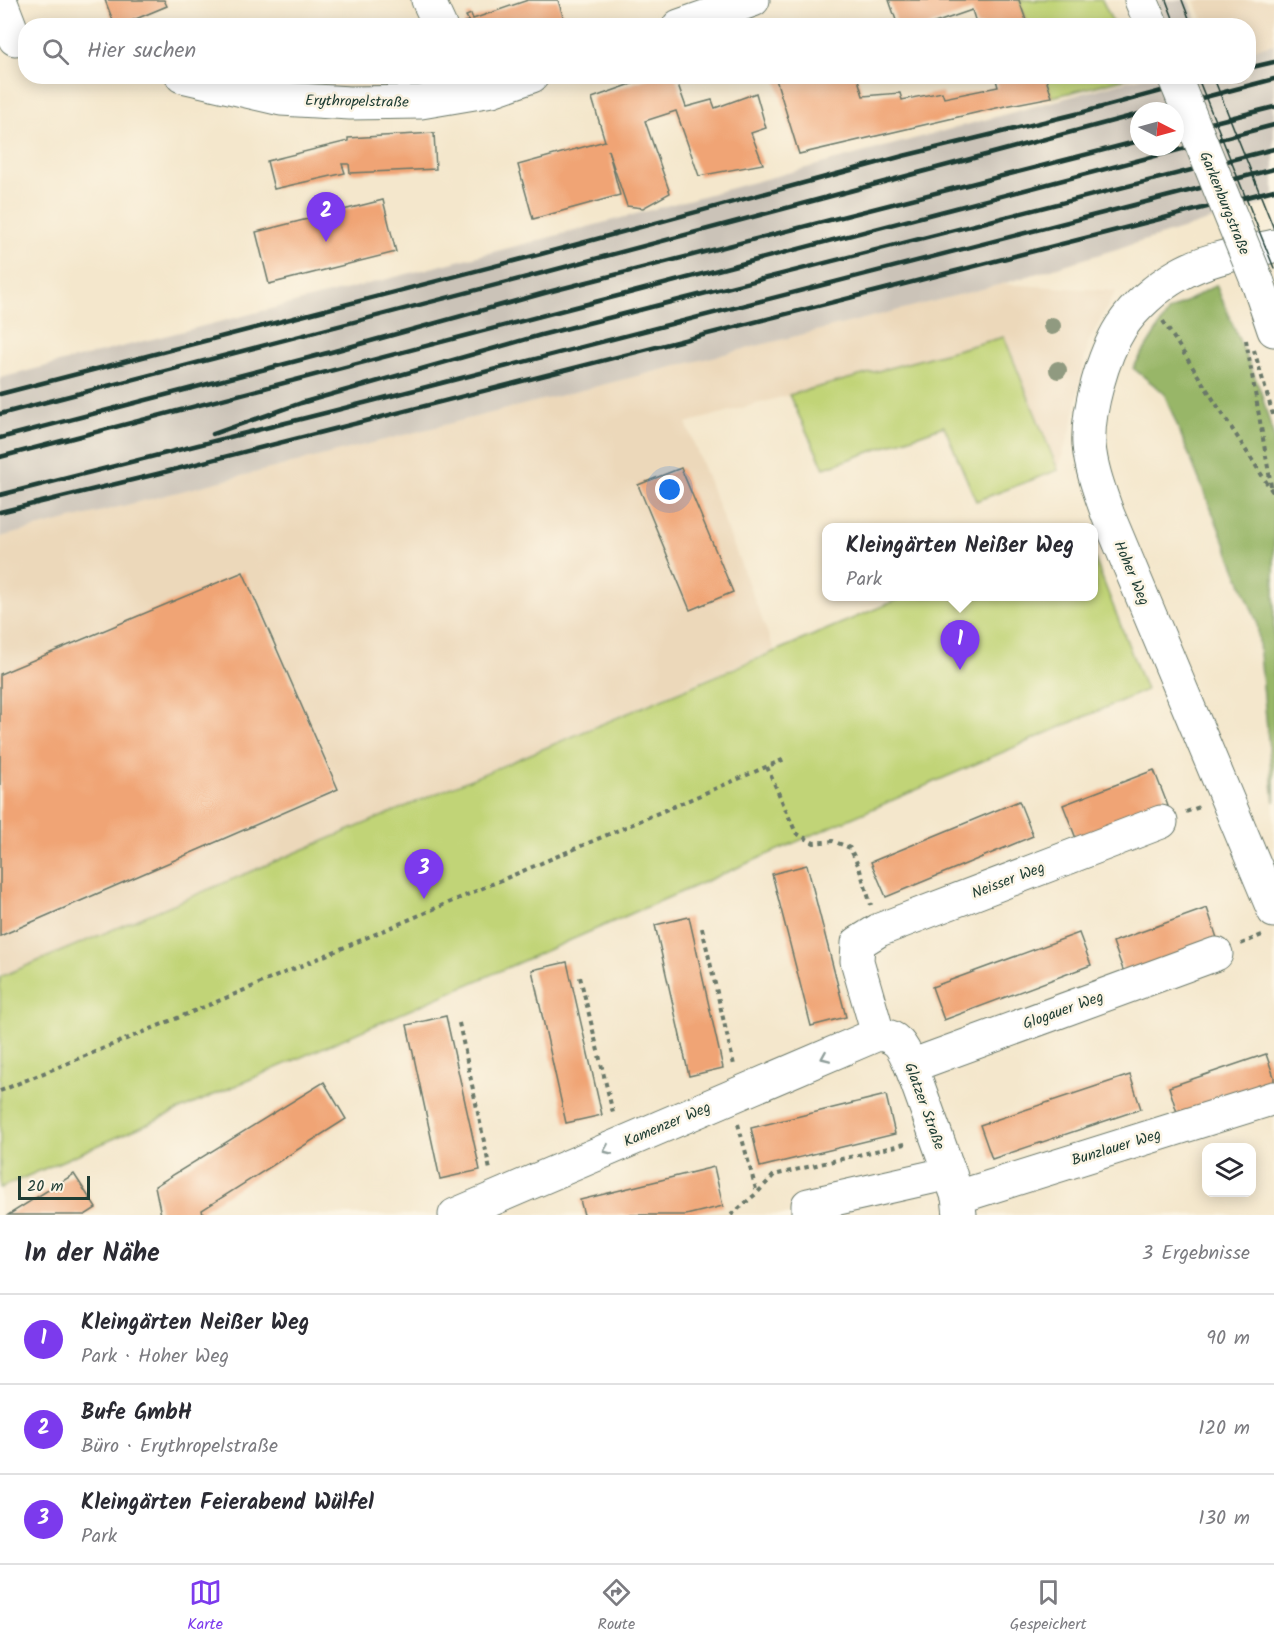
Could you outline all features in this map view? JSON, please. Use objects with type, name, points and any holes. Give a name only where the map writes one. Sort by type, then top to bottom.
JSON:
[{"type":"street","points":[[0,0],[14,38]]},
{"type":"street","points":[[428,0],[436,18]]},
{"type":"street","points":[[702,18],[753,0]]},
{"type":"street","points":[[1141,0],[1149,18]]},
{"type":"street","name":"Erythropelstraße","points":[[216,84],[281,99],[350,103],[421,102],[467,85],[492,90],[509,84]]},
{"type":"street","name":"Garkenburgstraße","points":[[1177,84],[1258,283],[1259,332]]},
{"type":"street","name":"Hoher Weg","points":[[1274,246],[1214,259],[1178,274],[1147,298],[1121,328],[1099,376],[1092,409],[1089,443],[1094,474],[1112,526],[1274,911]]},
{"type":"street","name":"Neisser Weg","points":[[868,936],[1161,822]]},
{"type":"street","points":[[868,936],[857,961],[878,1034]]},
{"type":"street","name":"Glogauer Weg","points":[[911,1066],[1215,954]]},
{"type":"street","name":"Kamenzer Weg","points":[[455,1215],[878,1034]]},
{"type":"street","name":"Glatzer Straße","points":[[878,1034],[891,1035],[903,1047],[956,1195]]},
{"type":"street","name":"Bunzlauer Weg","points":[[808,1215],[808,1205],[956,1195],[1274,1098]]},
{"type":"path","points":[[1147,298],[1272,491],[1259,332]]},
{"type":"path","points":[[0,1091],[243,991],[787,758]]},
{"type":"path","points":[[767,767],[796,833],[814,843],[833,841],[850,848],[859,867],[868,936]]},
{"type":"path","points":[[702,927],[757,1193]]},
{"type":"path","points":[[580,976],[620,1144]]},
{"type":"path","points":[[459,1023],[496,1197]]},
{"type":"path","points":[[731,1215],[774,1175],[937,1137]]},
{"type":"shaded area","points":[[1157,0],[1188,0],[1196,18],[1164,18]]},
{"type":"shaded area","points":[[1194,0],[1274,0],[1274,44],[1256,48],[1256,18],[1202,18]]},
{"type":"shaded area","points":[[1274,44],[1274,201],[1002,284],[0,537],[0,378],[536,241],[1117,84],[1256,84],[1256,48]]},
{"type":"shaded area","points":[[1002,284],[1116,291],[1088,343],[1072,425],[1058,470],[1004,337],[686,423],[774,650],[0,977],[0,537]]},
{"type":"green space","points":[[1019,0],[1102,0],[1111,18],[1025,18]]},
{"type":"green space","points":[[1048,84],[1103,84],[1052,97]]},
{"type":"green space","points":[[1216,285],[1261,392],[1274,438],[1274,802],[1257,622],[1164,393],[1133,368],[1169,311]]},
{"type":"green space","points":[[1004,337],[1058,470],[976,501],[944,426],[824,468],[789,395]]},
{"type":"green space","points":[[1098,567],[1146,690],[0,1188],[0,977],[894,601],[1098,601]]},
{"type":"building","points":[[105,0],[164,0],[167,6],[138,18],[112,18]]},
{"type":"building","points":[[528,0],[558,0],[564,18],[476,18]]},
{"type":"building","points":[[889,0],[1019,0],[1025,18],[974,18],[972,10],[949,18],[895,18]]},
{"type":"building","points":[[631,84],[678,84],[686,107],[712,100],[715,108],[756,93],[766,128],[751,133],[763,164],[699,176],[676,111],[645,121],[670,193],[643,208],[627,206],[608,150],[620,195],[533,219],[518,165],[605,141],[592,98]]},
{"type":"building","points":[[777,84],[859,84],[863,96],[900,93],[902,100],[942,92],[944,98],[998,87],[997,84],[1048,84],[1052,97],[1005,106],[799,154]]},
{"type":"building","points":[[434,133],[436,169],[350,173],[349,164],[342,164],[345,173],[274,189],[267,161],[348,141],[348,138]]},
{"type":"building","points":[[383,200],[396,252],[269,284],[256,232]]},
{"type":"building","points":[[681,468],[733,592],[690,610],[638,485]]},
{"type":"building","points":[[243,572],[338,789],[0,936],[0,674]]},
{"type":"building","points":[[1154,770],[1168,806],[1077,841],[1063,805]]},
{"type":"building","points":[[1019,801],[1033,836],[886,897],[871,862]]},
{"type":"building","points":[[807,865],[846,1017],[811,1026],[772,874]]},
{"type":"building","points":[[1207,908],[1219,944],[1126,978],[1113,942]]},
{"type":"building","points":[[689,917],[723,1068],[689,1076],[655,925]]},
{"type":"building","points":[[1079,933],[1091,965],[944,1020],[932,987]]},
{"type":"building","points":[[567,962],[602,1115],[566,1123],[532,970]]},
{"type":"building","points":[[446,1016],[480,1170],[440,1179],[407,1025]]},
{"type":"building","points":[[1266,1054],[1274,1077],[1274,1090],[1180,1122],[1169,1087]]},
{"type":"building","points":[[1130,1075],[1141,1109],[992,1159],[980,1125]]},
{"type":"building","points":[[324,1082],[346,1119],[202,1210],[203,1215],[161,1215],[155,1186]]},
{"type":"building","points":[[886,1095],[895,1134],[760,1167],[751,1128]]},
{"type":"building","points":[[714,1167],[723,1206],[686,1215],[584,1215],[580,1200]]},
{"type":"building","points":[[74,1174],[96,1208],[85,1215],[8,1215]]},
{"type":"tram line","points":[[1166,0],[1173,18]]},
{"type":"tram line","points":[[1182,0],[1189,18]]},
{"type":"tram line","points":[[1200,84],[1274,268]]},
{"type":"tram line","points":[[1216,84],[1274,229]]},
{"type":"railway","points":[[1256,66],[1274,62]]},
{"type":"railway","points":[[1256,84],[1274,79]]},
{"type":"railway","points":[[0,394],[541,254],[903,156],[1187,84]]},
{"type":"railway","points":[[1184,103],[1255,84]]},
{"type":"railway","points":[[1184,130],[1274,107]]},
{"type":"railway","points":[[0,414],[1130,116]]},
{"type":"railway","points":[[0,457],[1274,125]]},
{"type":"railway","points":[[0,438],[331,352],[552,291],[1130,143]]},
{"type":"railway","points":[[213,434],[301,403],[541,335],[1274,149]]},
{"type":"railway","points":[[0,495],[1274,169]]},
{"type":"railway","points":[[0,512],[1274,190]]},
{"type":"place","name":"Bufe GmbH","points":[[326,242]]},
{"type":"place","name":"Kleingärten Neißer Weg","points":[[960,670]]},
{"type":"place","name":"Kleingärten Feierabend Wülfel","points":[[424,899]]}]
